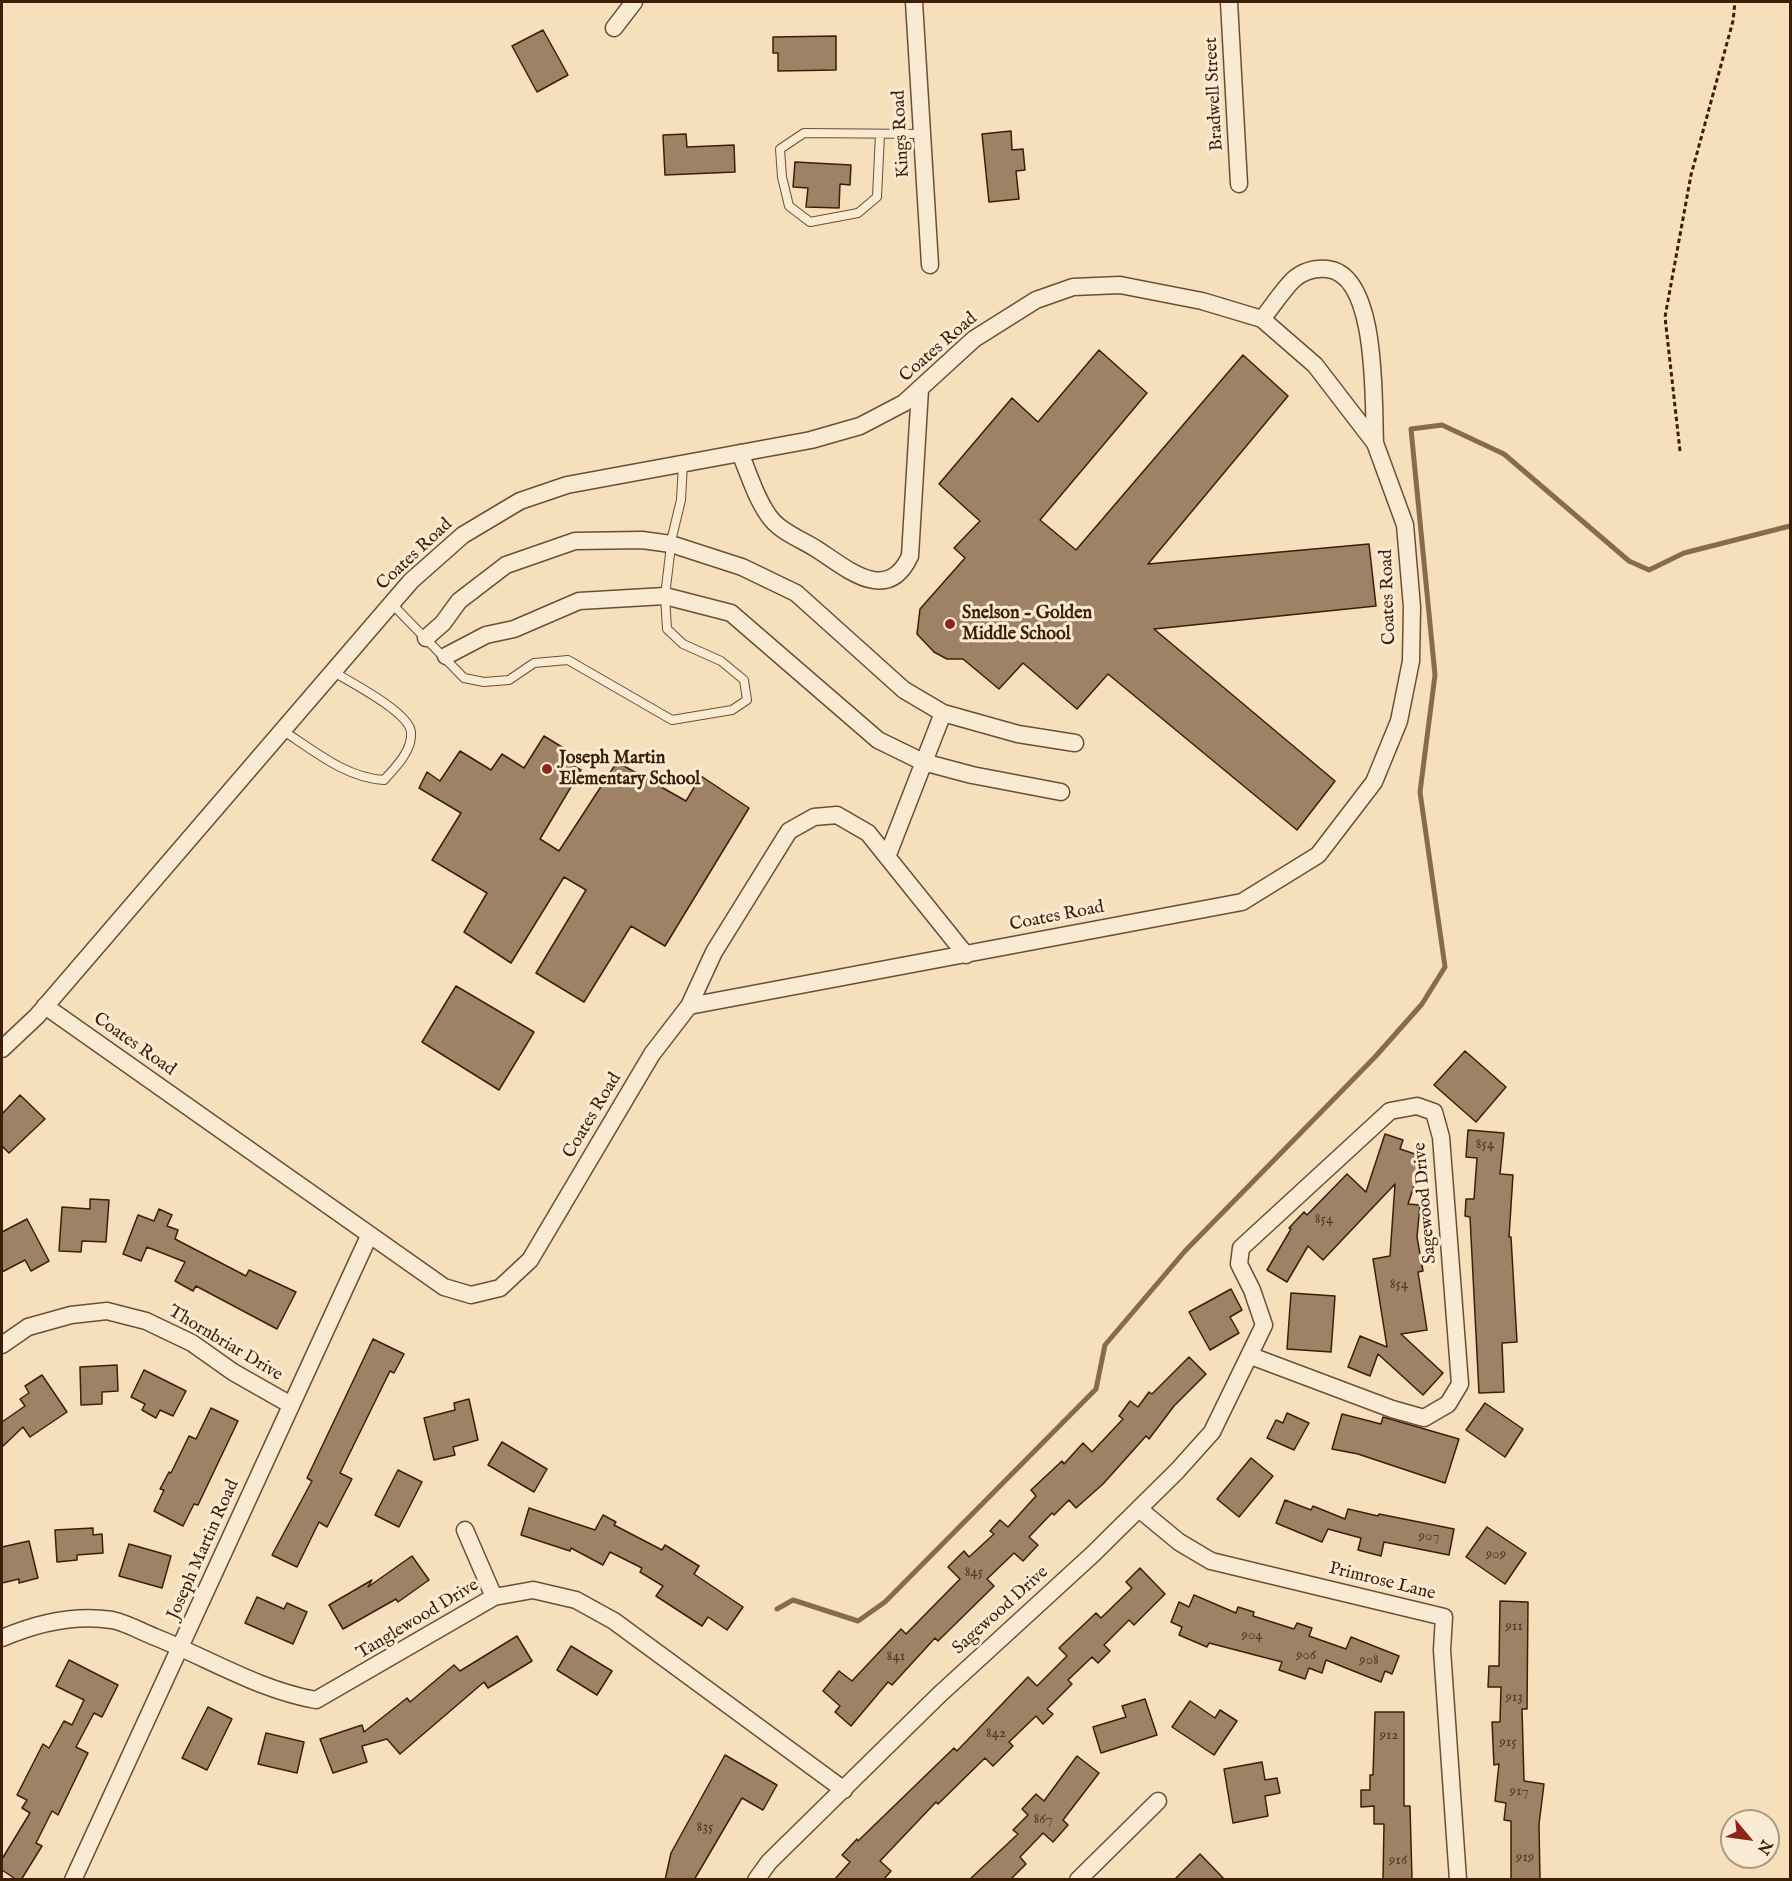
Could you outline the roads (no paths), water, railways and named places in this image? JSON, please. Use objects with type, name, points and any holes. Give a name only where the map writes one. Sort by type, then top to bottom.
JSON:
[{"type":"street","points":[[614,28],[634,2]]},
{"type":"street","name":"Kings Road","points":[[914,2],[930,265]]},
{"type":"street","name":"Bradwell Street","points":[[1229,2],[1239,183]]},
{"type":"street","points":[[1262,319],[1294,279],[1314,268],[1333,269],[1350,282],[1361,299],[1370,344],[1375,443]]},
{"type":"street","name":"Coates Road","points":[[2,1049],[45,1006],[411,581],[463,535],[520,501],[567,485],[811,440],[860,426],[904,403],[974,339],[1036,300],[1073,287],[1120,285],[1202,301],[1262,319],[1315,365],[1375,443],[1405,525],[1412,607],[1411,661],[1399,721],[1374,782],[1318,855],[1242,902],[689,1006],[652,1054],[530,1260],[500,1288],[471,1295],[444,1287],[45,1006]]},
{"type":"street","points":[[740,453],[763,506],[773,522],[861,578],[884,580],[905,567],[910,556],[920,389]]},
{"type":"street","points":[[426,638],[443,623],[459,601],[506,565],[575,541],[642,540],[671,544],[742,567],[796,593],[904,690],[942,713],[1018,734],[1075,743]]},
{"type":"street","points":[[446,656],[486,635],[514,629],[579,601],[665,596],[731,613],[878,740],[923,762],[972,775],[1061,792]]},
{"type":"street","points":[[887,856],[942,713]]},
{"type":"street","points":[[689,1006],[714,952],[789,831],[814,817],[837,815],[868,833],[966,955]]},
{"type":"street","name":"Sagewood Drive","points":[[756,1880],[769,1862],[939,1695],[1139,1509],[1212,1432],[1251,1356],[1264,1325],[1252,1290],[1239,1264],[1241,1248],[1390,1111],[1416,1106],[1434,1112],[1441,1137],[1460,1384],[1448,1404],[1424,1418],[1392,1409],[1251,1356]]},
{"type":"street","name":"Joseph Martin Road","points":[[73,1880],[369,1236]]},
{"type":"street","name":"Thornbriar Drive","points":[[2,1345],[28,1327],[71,1315],[107,1311],[146,1320],[192,1343],[232,1372],[291,1405]]},
{"type":"street","name":"Primrose Lane","points":[[1139,1509],[1179,1542],[1212,1561],[1444,1617],[1442,1650],[1458,1880]]},
{"type":"street","points":[[465,1530],[494,1597]]},
{"type":"street","name":"Tanglewood Drive","points":[[2,1638],[25,1629],[67,1618],[114,1620],[182,1647],[284,1694],[316,1700],[494,1597],[533,1590],[576,1600],[614,1621],[844,1790]]},
{"type":"street","points":[[1090,1876],[1158,1801]]},
{"type":"lane","points":[[880,134],[877,197],[858,213],[810,222],[789,206],[782,177],[780,149],[804,133],[922,134]]},
{"type":"lane","points":[[391,603],[446,656],[464,678],[484,682],[509,680],[534,663],[568,660],[672,720],[732,710],[747,700],[744,680],[721,661],[683,644],[667,629],[665,596],[671,544],[681,500],[682,463]]},
{"type":"lane","points":[[282,730],[344,769],[369,779],[384,780],[398,765],[407,750],[411,732],[404,717],[332,671]]},
{"type":"waterway","points":[[777,1609],[793,1600],[858,1621],[885,1602],[1096,1389],[1105,1345],[1185,1251],[1375,1057],[1422,1004],[1445,967],[1420,792],[1435,675],[1411,429],[1442,425],[1504,454],[1629,561],[1649,570],[1684,553],[1790,526]]},
{"type":"place","name":"Snelson - Golden Middle School","points":[[950,624]]},
{"type":"place","name":"Joseph Martin Elementary School","points":[[547,769]]}]
